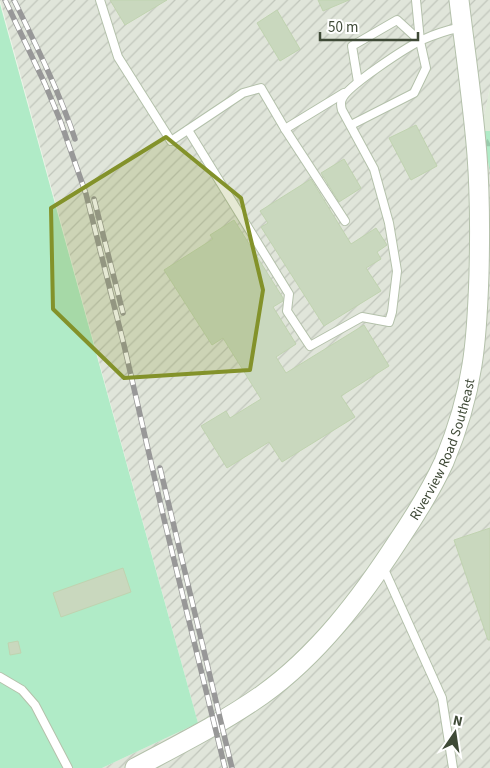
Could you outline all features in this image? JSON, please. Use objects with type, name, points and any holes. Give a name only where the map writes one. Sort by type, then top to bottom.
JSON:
[{"type":"street","name":"Riverview Road Southeast","points":[[135,768],[231,715],[264,694],[293,670],[351,608],[413,519],[443,462],[462,408],[472,364],[478,307],[479,202],[477,152],[459,0]]},
{"type":"lane","points":[[100,0],[118,57],[172,141],[243,93],[261,88],[285,129],[345,221]]},
{"type":"lane","points":[[351,125],[414,93],[426,68],[420,41],[416,0]]},
{"type":"lane","points":[[358,82],[352,46],[397,20],[420,41]]},
{"type":"lane","points":[[285,129],[345,93],[358,82],[420,41],[446,30],[462,27]]},
{"type":"lane","points":[[188,130],[289,294],[287,311],[310,346],[362,316],[389,322],[392,312],[396,271],[390,223],[374,169],[342,110],[340,101],[345,93]]},
{"type":"lane","points":[[382,565],[442,698],[453,768]]},
{"type":"lane","points":[[0,677],[22,690],[34,705],[68,768]]},
{"type":"highlighted area","points":[[166,137],[241,198],[263,290],[250,370],[124,378],[53,309],[51,208]]},
{"type":"shaded area","points":[[0,0],[490,0],[490,87],[481,131],[490,171],[490,768],[102,768],[198,723]]},
{"type":"shaded area","points":[[490,87],[490,131],[481,131]]},
{"type":"green space","points":[[0,4],[198,723],[102,768],[0,768]]},
{"type":"green space","points":[[481,131],[490,131],[490,171]]},
{"type":"building","points":[[110,0],[167,0],[125,25]]},
{"type":"building","points":[[318,0],[349,0],[323,11]]},
{"type":"building","points":[[277,10],[300,49],[280,61],[257,23]]},
{"type":"building","points":[[416,125],[437,166],[411,180],[389,138]]},
{"type":"building","points":[[344,159],[361,188],[339,202],[321,173]]},
{"type":"building","points":[[311,179],[351,244],[376,228],[387,245],[377,252],[381,259],[366,268],[381,291],[324,326],[261,227],[268,223],[260,211]]},
{"type":"building","points":[[234,220],[283,298],[283,301],[273,307],[296,344],[276,357],[286,373],[364,325],[389,366],[341,396],[355,417],[282,462],[269,442],[227,468],[201,426],[226,411],[230,418],[261,399],[223,338],[212,345],[164,270],[213,239],[210,235]]},
{"type":"building","points":[[490,528],[490,640],[488,640],[454,540]]},
{"type":"building","points":[[123,568],[131,592],[61,617],[53,593]]},
{"type":"building","points":[[18,641],[21,653],[10,655],[8,643]]},
{"type":"railway","points":[[5,0],[45,84],[86,194],[225,768]]},
{"type":"railway","points":[[14,0],[39,51],[75,139]]},
{"type":"railway","points":[[94,199],[123,313]]},
{"type":"railway","points":[[160,468],[232,768]]}]
